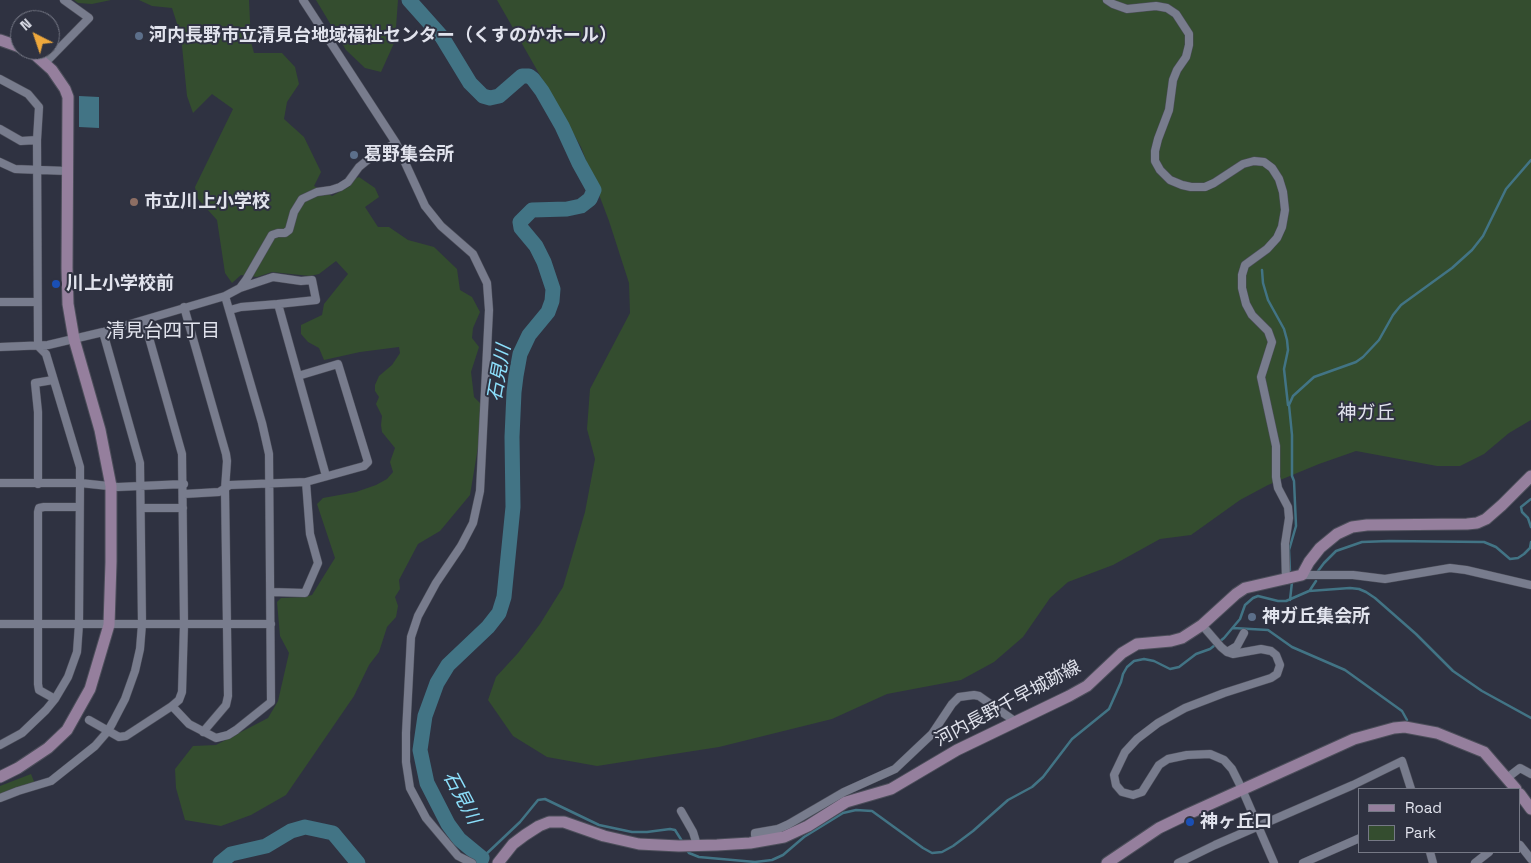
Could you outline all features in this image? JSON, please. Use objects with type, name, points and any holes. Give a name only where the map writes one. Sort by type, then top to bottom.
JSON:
[{"type":"street","points":[[45,63],[89,18],[64,0]]},
{"type":"street","points":[[304,0],[396,143],[425,206],[441,226],[473,254],[487,283],[489,298],[480,491],[473,523],[418,616],[411,637],[406,762],[410,788],[426,818],[458,856],[472,863]]},
{"type":"street","points":[[1107,0],[1127,9],[1156,6],[1167,8],[1176,14],[1189,34],[1186,58],[1172,80],[1169,110],[1155,151],[1156,161],[1160,170],[1170,180],[1182,185],[1204,187],[1214,183],[1243,164],[1259,161],[1272,168],[1281,185],[1285,210],[1282,227],[1277,238],[1245,265],[1242,275],[1242,288],[1246,304],[1252,315],[1268,331],[1272,342],[1261,377],[1276,446],[1278,488],[1288,507],[1289,518],[1285,544],[1286,580]]},
{"type":"street","points":[[0,777],[18,768],[48,748],[67,730],[90,689],[109,625],[112,562],[111,486],[100,430],[74,339],[68,295],[68,97],[61,82],[41,60]]},
{"type":"street","points":[[0,79],[28,94],[39,107],[37,140],[38,346],[46,354],[80,467],[79,624],[77,652],[68,677],[55,699],[37,720],[22,733],[0,745]]},
{"type":"street","points":[[0,130],[21,141],[37,140]]},
{"type":"street","points":[[240,288],[272,235],[285,233],[289,230],[294,212],[302,199],[317,192],[340,187],[348,182],[359,167],[370,158],[396,143]]},
{"type":"street","points":[[0,162],[15,169],[67,171]]},
{"type":"street","points":[[0,347],[48,345],[103,332],[225,296],[240,288],[273,277],[301,281],[312,280],[316,300],[241,307],[230,310]]},
{"type":"street","points":[[172,706],[189,724],[216,738],[228,735],[268,707],[271,702],[269,454],[262,423],[225,296]]},
{"type":"street","points":[[0,302],[37,302]]},
{"type":"street","points":[[278,304],[326,476]]},
{"type":"street","points":[[184,307],[226,454],[228,696],[226,705],[203,732]]},
{"type":"street","points":[[90,720],[119,737],[126,736],[172,706],[179,700],[182,692],[184,484],[182,454],[144,320]]},
{"type":"street","points":[[0,798],[51,781],[86,754],[108,731],[125,699],[140,649],[142,624],[140,586],[142,508],[140,463],[103,332]]},
{"type":"street","points":[[184,494],[219,492],[230,485],[306,482],[364,466],[368,462],[338,364],[298,376]]},
{"type":"street","points":[[38,484],[38,412],[35,383],[53,380]]},
{"type":"street","points":[[1531,476],[1492,515],[1477,523],[1367,525],[1352,527],[1337,534],[1320,548],[1302,575],[1353,575],[1385,579],[1450,568],[1474,571],[1531,585]]},
{"type":"street","points":[[270,592],[305,593],[318,563],[310,534],[306,482]]},
{"type":"street","points":[[0,483],[80,483],[111,486],[184,484]]},
{"type":"street","points":[[55,699],[39,690],[39,508],[79,507]]},
{"type":"street","points":[[142,508],[183,508]]},
{"type":"street","name":"河内長野千早城跡線","points":[[498,863],[513,844],[539,826],[549,822],[564,822],[604,836],[639,844],[750,843],[784,838],[808,826],[846,802],[891,789],[990,733],[1087,686],[1122,653],[1137,644],[1171,641],[1182,638],[1204,627],[1236,594],[1245,588],[1302,575]]},
{"type":"street","points":[[0,624],[271,624]]},
{"type":"street","points":[[1204,627],[1224,650],[1233,654],[1261,649],[1271,651],[1276,655],[1280,665],[1279,670],[1271,678],[1185,708],[1158,723],[1137,739],[1126,752],[1114,775],[1116,785],[1122,792],[1133,795],[1142,792],[1159,765],[1168,759],[1187,755],[1210,754],[1224,760],[1232,769],[1242,789],[1274,863]]},
{"type":"street","points":[[1224,650],[1237,646],[1244,633]]},
{"type":"street","points":[[784,838],[776,834],[754,835],[755,832],[778,829],[789,824],[844,792],[895,770],[932,734],[952,704],[959,697],[979,696],[1016,722]]},
{"type":"street","points":[[1107,863],[1159,828],[1242,789],[1354,739],[1405,727],[1437,733],[1484,752],[1515,788]]},
{"type":"street","points":[[1178,863],[1353,785],[1402,761],[1411,788]]},
{"type":"street","points":[[1507,778],[1520,768],[1531,774]]},
{"type":"street","points":[[1521,795],[1531,809]]},
{"type":"street","points":[[681,811],[693,832],[689,845]]},
{"type":"street","points":[[1303,863],[1358,839]]},
{"type":"street","points":[[1521,846],[1531,859]]},
{"type":"street","points":[[1475,863],[1488,853]]},
{"type":"green space","points":[[74,0],[111,0],[92,4],[78,3]]},
{"type":"green space","points":[[139,0],[249,0],[251,42],[254,53],[282,53],[295,67],[299,84],[287,102],[284,119],[304,137],[321,172],[314,186],[332,196],[350,186],[354,179],[359,177],[375,188],[379,197],[365,207],[378,227],[389,227],[408,240],[434,247],[457,269],[460,290],[472,297],[480,312],[473,328],[472,338],[479,347],[471,372],[474,397],[481,404],[482,423],[470,495],[440,531],[418,544],[399,580],[400,589],[395,597],[398,606],[396,617],[387,627],[379,652],[369,665],[354,696],[286,795],[251,815],[221,826],[185,820],[176,788],[175,769],[193,746],[216,745],[268,718],[278,701],[289,653],[280,636],[277,602],[281,598],[312,595],[335,558],[317,504],[323,498],[356,492],[376,485],[387,479],[393,472],[390,462],[395,448],[382,432],[382,416],[376,404],[379,397],[375,391],[375,385],[379,376],[392,365],[400,353],[399,347],[360,352],[324,360],[319,348],[308,342],[301,334],[301,325],[322,315],[324,304],[348,274],[336,261],[319,274],[310,276],[272,272],[257,277],[241,275],[232,283],[225,273],[217,220],[197,198],[195,187],[233,109],[212,94],[193,113],[187,96],[181,36],[172,8],[152,6]]},
{"type":"green space","points":[[316,0],[398,0],[395,41],[381,72],[365,68],[346,50]]},
{"type":"green space","points":[[497,0],[1531,0],[1531,420],[1509,433],[1484,454],[1460,466],[1437,466],[1356,451],[1268,485],[1240,500],[1191,535],[1160,539],[1113,565],[1068,582],[1050,598],[1023,637],[994,662],[961,680],[887,694],[832,719],[719,747],[597,766],[547,757],[513,736],[488,700],[496,677],[518,653],[540,624],[563,587],[585,512],[595,459],[587,429],[590,389],[630,313],[629,283],[609,221],[581,147]]},
{"type":"green space","points":[[31,774],[35,784],[0,796],[0,786]]},
{"type":"water","points":[[79,96],[99,97],[99,128],[79,127]]},
{"type":"waterway","name":"石見川","points":[[409,0],[442,37],[470,83],[483,96],[490,98],[499,96],[522,76],[529,76],[533,79],[562,126],[594,190],[590,199],[581,206],[567,209],[532,210],[520,222],[521,228],[536,246],[544,262],[553,289],[552,301],[548,312],[529,335],[520,354],[516,376],[512,437],[513,507],[504,597],[499,613],[488,627],[448,665],[437,683],[425,716],[420,750],[427,783],[448,824],[459,839],[482,858],[480,863]]},
{"type":"waterway","points":[[1290,572],[1289,550],[1296,526],[1289,405],[1293,396],[1314,377],[1356,362],[1363,357],[1379,340],[1401,305],[1452,268],[1472,250],[1483,236],[1506,189],[1531,160]]},
{"type":"waterway","points":[[1262,270],[1263,283],[1268,300],[1284,329],[1287,340],[1288,350],[1284,369],[1288,405]]},
{"type":"waterway","points":[[1531,499],[1521,507],[1531,527]]},
{"type":"waterway","points":[[1318,571],[1336,551],[1362,542],[1484,542],[1496,547],[1510,559],[1518,558],[1524,554],[1530,548],[1531,542]]},
{"type":"waterway","points":[[1310,590],[1316,581]]},
{"type":"waterway","points":[[1290,600],[1292,582]]},
{"type":"waterway","points":[[687,850],[689,853],[699,857],[755,862],[772,860],[783,855],[804,837],[843,813],[856,810],[872,811],[923,848],[932,853],[942,852],[973,831],[1008,800],[1032,787],[1043,777],[1072,739],[1109,709],[1123,674],[1134,661],[1144,659],[1154,661],[1170,669],[1179,667],[1196,654],[1210,649],[1224,638],[1240,619],[1245,605],[1258,596],[1286,601],[1309,591],[1350,588],[1366,592],[1416,634],[1453,671],[1482,691],[1531,718]]},
{"type":"waterway","points":[[1233,628],[1268,630],[1292,647],[1345,670],[1402,711],[1407,720]]},
{"type":"waterway","points":[[482,858],[520,822],[538,800],[545,799],[599,825],[632,832],[670,829],[675,830],[682,841]]},
{"type":"waterway","name":"石見川","points":[[220,863],[231,854],[266,846],[291,831],[305,827],[333,833],[358,863]]},
{"type":"place","name":"河内長野市立清見台地域福祉センター（くすのかホール）","points":[[139,36]]},
{"type":"place","name":"葛野集会所","points":[[354,155]]},
{"type":"place","name":"市立川上小学校","points":[[134,202]]},
{"type":"place","name":"川上小学校前","points":[[56,284]]},
{"type":"place","name":"神ガ丘集会所","points":[[1252,617]]},
{"type":"place","name":"神ヶ丘口","points":[[1190,822]]},
{"type":"district","name":"清見台四丁目","points":[[163,332]]},
{"type":"district","name":"神ガ丘","points":[[1366,414]]}]
